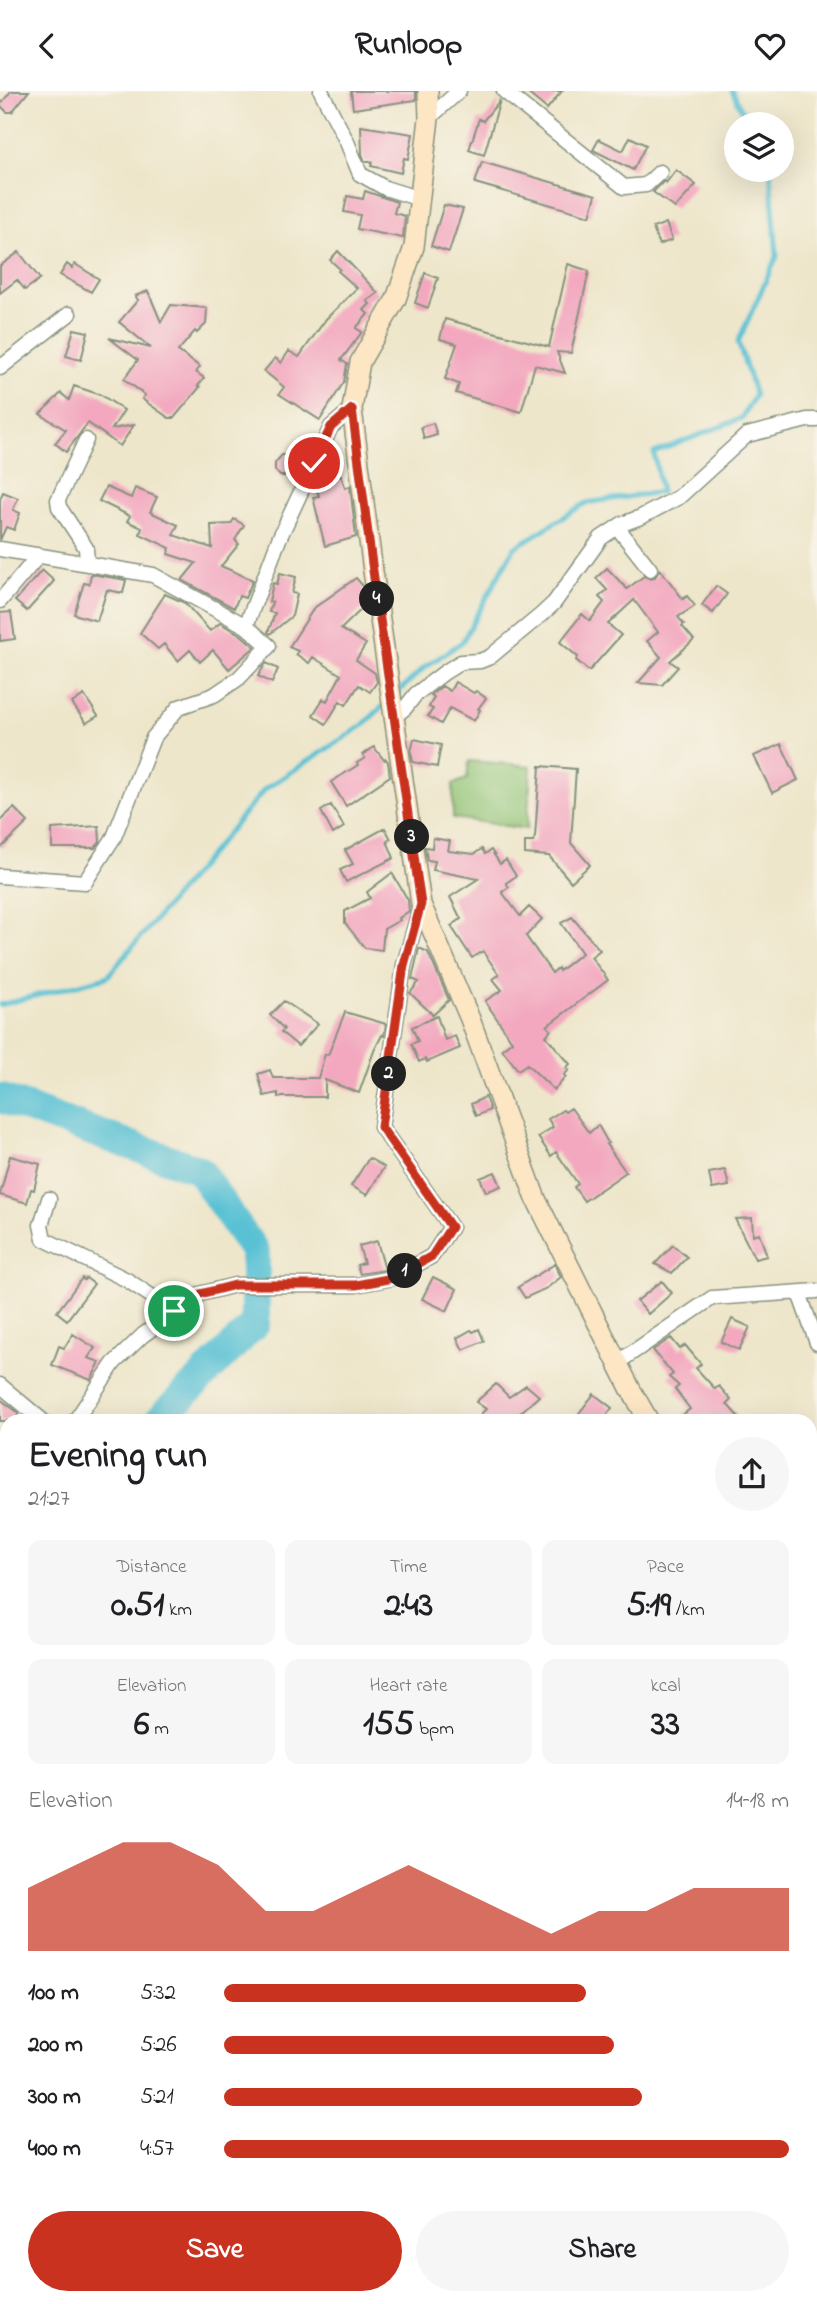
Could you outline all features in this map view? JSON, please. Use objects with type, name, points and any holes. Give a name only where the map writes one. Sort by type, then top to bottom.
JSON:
[{"type":"street","points":[[321,91],[347,142],[359,174],[385,188],[420,199]]},
{"type":"street","points":[[428,91],[429,118],[414,247],[396,299],[360,362],[352,409],[421,904],[470,1019],[536,1199],[645,1414]]},
{"type":"street","points":[[429,118],[459,91]]},
{"type":"street","points":[[504,91],[624,187],[646,185],[660,172]]},
{"type":"street","points":[[0,368],[69,314]]},
{"type":"street","points":[[246,626],[279,539],[331,427],[352,409]]},
{"type":"street","points":[[395,713],[405,708],[416,694],[461,662],[480,661],[490,657],[554,603],[601,538],[617,527],[679,498],[747,435],[817,420]]},
{"type":"street","points":[[86,440],[58,500],[59,507],[87,552],[88,563]]},
{"type":"street","points":[[617,527],[650,569]]},
{"type":"street","points":[[0,549],[153,575],[246,626],[269,646],[239,678],[215,695],[179,707],[153,738],[114,837],[85,882],[0,876]]},
{"type":"street","points":[[0,601],[39,555]]},
{"type":"street","points":[[80,1414],[114,1363],[143,1335],[200,1294],[235,1285],[356,1285],[393,1278],[432,1256],[451,1227],[381,1127],[404,965],[421,904]]},
{"type":"street","points":[[49,1199],[41,1225],[44,1238],[127,1280],[174,1311]]},
{"type":"street","points":[[617,1363],[712,1298],[817,1291]]},
{"type":"street","points":[[799,1293],[817,1343]]},
{"type":"street","points":[[0,1385],[35,1414]]},
{"type":"green space","points":[[469,761],[531,766],[527,829],[453,818],[453,784],[467,779]]},
{"type":"building","points":[[11,91],[29,91],[12,112],[7,112],[0,105]]},
{"type":"building","points":[[351,91],[416,91],[416,100],[353,109]]},
{"type":"building","points":[[525,91],[562,91],[547,109]]},
{"type":"building","points":[[500,100],[484,155],[469,150],[479,119],[483,121]]},
{"type":"building","points":[[361,126],[413,134],[408,159],[404,158],[401,173],[365,162]]},
{"type":"building","points":[[630,137],[646,145],[633,170],[593,150],[599,139],[623,151]]},
{"type":"building","points":[[482,162],[596,195],[590,216],[475,183]]},
{"type":"building","points":[[676,170],[696,185],[675,208],[653,192],[664,181],[666,183]]},
{"type":"building","points":[[365,191],[397,202],[394,213],[405,216],[403,238],[357,229],[360,215],[344,212],[347,196],[363,199]]},
{"type":"building","points":[[444,205],[463,209],[449,252],[431,246]]},
{"type":"building","points":[[666,223],[672,240],[659,245],[653,228]]},
{"type":"building","points":[[338,251],[378,293],[367,301],[370,304],[364,310],[368,314],[356,328],[362,332],[341,360],[347,364],[344,382],[320,420],[279,394],[284,387],[264,371],[275,358],[281,363],[289,351],[299,357],[326,319],[357,288],[330,260]]},
{"type":"building","points":[[19,252],[40,279],[25,290],[17,280],[0,293],[0,266]]},
{"type":"building","points":[[67,264],[72,268],[75,264],[99,279],[91,292],[60,275]]},
{"type":"building","points":[[568,264],[589,271],[571,353],[557,352],[565,373],[535,365],[521,412],[456,393],[459,384],[445,379],[457,344],[440,339],[445,319],[549,347]]},
{"type":"building","points":[[425,273],[438,278],[428,308],[415,303]]},
{"type":"building","points":[[148,291],[161,322],[171,305],[207,308],[206,324],[197,333],[195,331],[178,351],[200,367],[196,372],[204,378],[198,386],[200,387],[174,418],[169,418],[142,399],[145,395],[124,379],[138,360],[109,338],[151,348],[119,322],[138,300],[135,296]]},
{"type":"building","points":[[74,329],[88,332],[81,360],[66,356]]},
{"type":"building","points":[[74,386],[101,395],[124,410],[112,429],[134,425],[120,446],[88,423],[66,452],[55,443],[66,430],[40,414],[61,393],[69,400]]},
{"type":"building","points":[[433,423],[437,435],[424,439],[421,427]]},
{"type":"building","points":[[282,455],[289,455],[297,460],[294,472],[288,476],[280,476],[275,470],[275,463]]},
{"type":"building","points":[[341,475],[345,488],[350,486],[356,537],[325,546],[313,497],[319,496],[315,484]]},
{"type":"building","points":[[106,487],[131,498],[135,488],[157,497],[150,512],[178,525],[173,535],[212,548],[211,525],[231,524],[234,519],[244,525],[235,540],[239,544],[221,566],[253,580],[245,598],[239,596],[234,608],[182,580],[196,563],[168,554],[170,548],[140,534],[142,528],[127,521],[130,516],[99,501]]},
{"type":"building","points":[[3,492],[18,498],[13,510],[20,513],[14,530],[6,527],[0,540],[0,499]]},
{"type":"building","points":[[607,568],[627,589],[644,576],[651,579],[655,577],[660,569],[683,599],[687,596],[695,606],[678,617],[694,640],[670,661],[678,667],[662,685],[638,683],[661,657],[647,641],[658,632],[634,600],[608,624],[621,635],[589,671],[576,660],[578,657],[560,642],[582,614],[590,621],[604,602],[599,597],[607,590],[596,578]]},
{"type":"building","points":[[42,570],[54,581],[27,611],[15,601]]},
{"type":"building","points":[[280,573],[296,577],[292,593],[297,594],[292,616],[270,634],[268,632],[275,613],[269,612],[272,602],[269,602],[273,583],[277,584]]},
{"type":"building","points":[[91,574],[126,580],[123,593],[107,590],[97,621],[74,614],[84,583],[89,584]]},
{"type":"building","points":[[356,578],[363,586],[366,605],[341,629],[366,644],[356,660],[375,673],[377,682],[370,692],[359,685],[346,705],[340,701],[326,724],[313,715],[323,699],[327,701],[341,675],[313,657],[309,663],[296,654],[298,651],[289,647],[314,608]]},
{"type":"building","points":[[716,586],[727,594],[713,613],[702,605]]},
{"type":"building","points":[[165,594],[185,603],[210,631],[220,623],[240,634],[255,647],[229,669],[213,650],[200,662],[190,650],[178,661],[164,644],[158,649],[140,633]]},
{"type":"building","points":[[11,612],[15,639],[0,641],[0,613]]},
{"type":"building","points":[[266,663],[278,669],[272,683],[258,676]]},
{"type":"building","points":[[455,682],[486,698],[474,721],[450,708],[441,724],[428,716],[433,709],[429,707],[434,697],[431,695],[442,686],[450,691]]},
{"type":"building","points":[[84,695],[98,716],[86,723],[72,703]]},
{"type":"building","points":[[414,739],[441,745],[437,767],[413,762],[411,752]]},
{"type":"building","points":[[781,744],[798,780],[772,793],[754,756]]},
{"type":"building","points":[[374,747],[388,762],[390,776],[346,806],[331,782],[358,765],[357,763],[365,758],[363,755]]},
{"type":"building","points":[[540,766],[576,769],[571,843],[590,865],[571,882],[549,856],[525,854],[525,842],[533,842],[535,837]]},
{"type":"building","points":[[331,805],[344,827],[333,834],[321,811]]},
{"type":"building","points":[[14,808],[28,822],[0,849],[0,821]]},
{"type":"building","points":[[99,826],[100,842],[95,848],[52,848],[52,829]]},
{"type":"building","points":[[385,828],[391,839],[387,841],[394,858],[346,882],[340,870],[353,864],[345,850]]},
{"type":"building","points":[[433,838],[450,841],[448,851],[474,854],[482,849],[485,854],[491,850],[500,864],[506,860],[516,876],[506,883],[509,887],[502,892],[520,916],[529,907],[542,919],[526,936],[552,973],[558,968],[559,971],[582,953],[561,923],[572,917],[600,950],[591,957],[608,980],[547,1026],[551,1030],[546,1036],[570,1064],[566,1068],[569,1070],[564,1075],[566,1077],[554,1090],[527,1064],[518,1070],[502,1049],[512,1041],[485,1001],[502,990],[493,979],[499,975],[483,951],[472,958],[451,926],[461,919],[450,897],[478,879],[433,870],[435,861],[427,860],[425,847],[432,848]]},
{"type":"building","points":[[392,873],[408,900],[409,911],[384,929],[382,950],[365,948],[345,923],[345,911],[370,898],[367,892]]},
{"type":"building","points":[[419,948],[428,952],[449,1000],[433,1015],[410,993],[419,982],[412,979]]},
{"type":"building","points":[[284,1001],[318,1024],[298,1046],[281,1032],[284,1029],[270,1015]]},
{"type":"building","points":[[345,1012],[386,1024],[384,1036],[382,1035],[374,1051],[359,1093],[325,1080],[325,1097],[278,1097],[278,1093],[264,1096],[258,1074],[270,1070],[273,1078],[318,1078],[325,1054],[328,1055]]},
{"type":"building","points":[[437,1016],[445,1040],[455,1036],[460,1048],[427,1062],[425,1059],[419,1062],[411,1044],[418,1041],[412,1027]]},
{"type":"building","points":[[485,1097],[490,1110],[476,1116],[471,1104]]},
{"type":"building","points":[[571,1108],[589,1133],[598,1125],[608,1143],[606,1144],[626,1172],[584,1201],[574,1187],[578,1184],[556,1152],[551,1156],[538,1137],[553,1127],[548,1119]]},
{"type":"building","points":[[10,1156],[40,1164],[34,1190],[31,1189],[27,1203],[0,1195]]},
{"type":"building","points":[[369,1158],[384,1167],[367,1195],[351,1186]]},
{"type":"building","points":[[725,1170],[729,1186],[712,1189],[709,1173]]},
{"type":"building","points":[[495,1172],[501,1186],[486,1192],[480,1178]]},
{"type":"building","points":[[752,1218],[753,1235],[759,1233],[767,1256],[755,1259],[735,1219]]},
{"type":"building","points":[[377,1241],[385,1270],[360,1274],[357,1265],[364,1263],[359,1246]]},
{"type":"building","points":[[673,1245],[687,1257],[672,1273],[655,1264]]},
{"type":"building","points":[[555,1264],[561,1277],[547,1288],[525,1298],[518,1287]]},
{"type":"building","points":[[433,1277],[457,1289],[447,1311],[422,1299]]},
{"type":"building","points":[[82,1278],[94,1284],[67,1320],[57,1312]]},
{"type":"building","points":[[662,1281],[672,1293],[648,1314],[637,1301]]},
{"type":"building","points":[[732,1319],[750,1327],[739,1350],[721,1342]]},
{"type":"building","points":[[479,1329],[484,1341],[463,1350],[457,1338],[471,1330],[473,1332]]},
{"type":"building","points":[[73,1334],[95,1348],[88,1358],[100,1362],[91,1380],[52,1365],[59,1346],[64,1348]]},
{"type":"building","points":[[671,1338],[680,1349],[685,1345],[701,1364],[696,1368],[715,1389],[719,1386],[731,1400],[727,1404],[736,1414],[684,1414],[690,1409],[675,1389],[679,1386],[669,1377],[673,1374],[653,1350]]},
{"type":"building","points":[[496,1384],[509,1397],[526,1385],[539,1396],[519,1414],[481,1414],[486,1409],[476,1402]]},
{"type":"building","points":[[594,1394],[612,1408],[607,1414],[578,1414]]},
{"type":"building","points":[[0,1399],[19,1413],[18,1414],[0,1414]]},
{"type":"waterway","points":[[732,91],[743,112]]},
{"type":"waterway","points":[[396,694],[425,667],[462,642],[514,548],[586,503],[661,492],[654,453],[742,418],[755,395],[738,342],[777,256],[771,182]]},
{"type":"waterway","points":[[0,1005],[107,977],[265,789],[362,726],[386,703]]},
{"type":"waterway","points":[[0,1098],[199,1170],[255,1252],[255,1324],[165,1414]]},
{"type":"route","points":[[174,1311],[200,1294],[235,1285],[356,1285],[393,1278],[432,1256],[451,1227],[381,1127],[404,965],[421,904],[352,409],[331,427],[314,463]]}]
